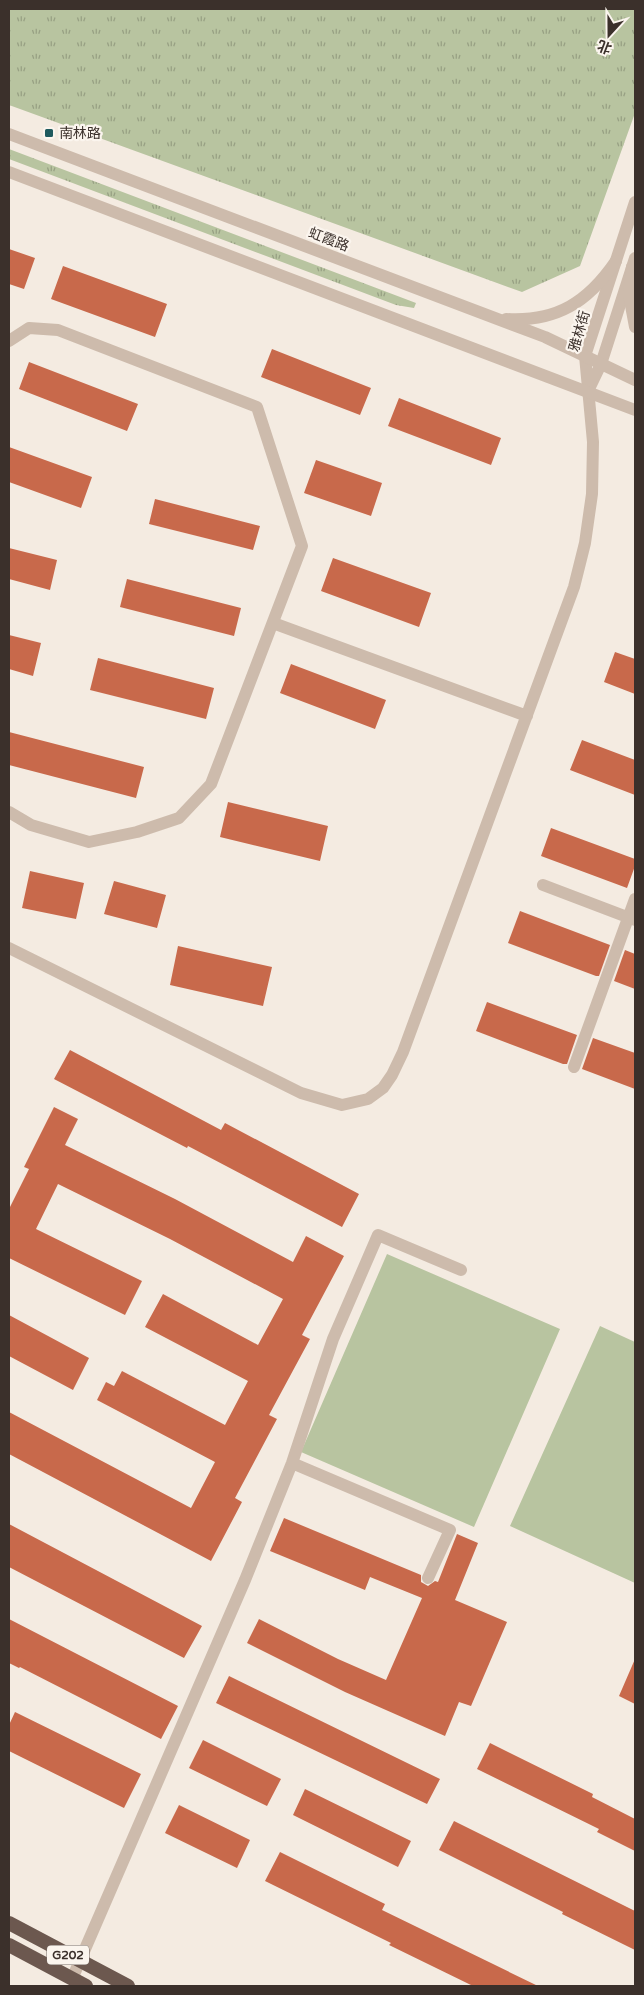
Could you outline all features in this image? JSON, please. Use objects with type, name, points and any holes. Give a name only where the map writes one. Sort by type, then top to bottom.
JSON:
[{"type":"highway","name":"G202","points":[[9,1923],[128,1986]]},
{"type":"highway","name":"G202","points":[[9,1945],[86,1986]]},
{"type":"street","name":"虹霞路","points":[[9,134],[545,337],[635,380]]},
{"type":"street","points":[[9,172],[635,410]]},
{"type":"street","name":"雅林街","points":[[9,948],[301,1092],[342,1104],[368,1099],[383,1088],[392,1075],[403,1052],[574,587],[586,543],[593,468],[593,442],[586,356],[635,202]]},
{"type":"street","points":[[496,319],[520,320],[544,317],[565,309],[585,297],[602,281],[616,261]]},
{"type":"street","points":[[588,392],[601,364],[634,262]]},
{"type":"street","points":[[634,262],[629,295],[635,327]]},
{"type":"street","points":[[9,341],[29,328],[58,330],[257,407],[302,546],[211,784],[179,818],[137,832],[89,842],[31,825],[9,812]]},
{"type":"street","points":[[273,623],[527,716]]},
{"type":"street","points":[[543,885],[632,919]]},
{"type":"street","points":[[574,1067],[632,919],[635,899]]},
{"type":"street","points":[[72,1979],[246,1580],[292,1463],[333,1339],[378,1235],[461,1270]]},
{"type":"street","points":[[292,1463],[450,1530],[428,1578]]},
{"type":"green space","points":[[9,9],[635,9],[635,113],[580,266],[522,292],[9,105]]},
{"type":"green space","points":[[9,149],[416,303],[414,308],[396,305],[9,159]]},
{"type":"green space","points":[[387,1254],[560,1329],[474,1527],[301,1452]]},
{"type":"green space","points":[[600,1326],[635,1342],[635,1583],[510,1526]]},
{"type":"building","points":[[9,249],[35,258],[24,289],[9,284]]},
{"type":"building","points":[[63,266],[167,304],[155,337],[51,299]]},
{"type":"building","points":[[272,349],[371,388],[360,415],[261,377]]},
{"type":"building","points":[[29,362],[138,404],[127,431],[19,389]]},
{"type":"building","points":[[399,398],[501,438],[491,465],[388,426]]},
{"type":"building","points":[[9,447],[92,477],[81,508],[9,482]]},
{"type":"building","points":[[316,460],[382,483],[371,516],[304,493]]},
{"type":"building","points":[[155,499],[260,526],[253,550],[149,524]]},
{"type":"building","points":[[9,548],[57,560],[50,590],[9,579]]},
{"type":"building","points":[[333,558],[431,593],[419,627],[321,591]]},
{"type":"building","points":[[127,579],[241,608],[234,636],[120,607]]},
{"type":"building","points":[[9,635],[41,643],[33,676],[9,669]]},
{"type":"building","points":[[615,652],[635,659],[635,694],[604,682]]},
{"type":"building","points":[[98,658],[214,688],[206,719],[90,690]]},
{"type":"building","points":[[291,664],[386,700],[375,729],[280,693]]},
{"type":"building","points":[[9,732],[144,767],[136,798],[9,765]]},
{"type":"building","points":[[582,740],[635,760],[635,795],[570,770]]},
{"type":"building","points":[[228,802],[328,826],[320,861],[220,837]]},
{"type":"building","points":[[551,828],[635,859],[635,866],[627,888],[541,856]]},
{"type":"building","points":[[30,871],[84,883],[76,919],[22,908]]},
{"type":"building","points":[[114,881],[166,895],[157,928],[104,914]]},
{"type":"building","points":[[520,911],[610,945],[599,976],[508,943]]},
{"type":"building","points":[[178,946],[272,967],[263,1006],[170,985]]},
{"type":"building","points":[[625,950],[635,954],[635,989],[614,981]]},
{"type":"building","points":[[487,1002],[577,1035],[567,1064],[476,1031]]},
{"type":"building","points":[[593,1038],[635,1053],[635,1089],[582,1069]]},
{"type":"building","points":[[70,1050],[221,1130],[225,1123],[359,1194],[342,1227],[188,1146],[187,1148],[54,1079]]},
{"type":"building","points":[[54,1107],[78,1119],[65,1145],[175,1199],[293,1262],[306,1236],[344,1256],[302,1335],[310,1339],[269,1415],[277,1419],[235,1498],[242,1502],[211,1561],[9,1454],[9,1412],[191,1508],[215,1462],[97,1400],[106,1382],[114,1386],[122,1371],[225,1425],[248,1381],[145,1327],[163,1294],[258,1345],[283,1299],[170,1239],[58,1184],[36,1229],[142,1281],[125,1315],[9,1258],[9,1209],[29,1169],[24,1167]]},
{"type":"building","points":[[9,1315],[89,1358],[73,1390],[9,1356]]},
{"type":"building","points":[[284,1518],[421,1575],[421,1582],[428,1586],[435,1581],[438,1582],[457,1534],[478,1543],[455,1600],[507,1622],[471,1706],[459,1702],[445,1736],[345,1692],[247,1643],[259,1619],[338,1659],[386,1680],[422,1598],[370,1577],[365,1590],[270,1551]]},
{"type":"building","points":[[9,1524],[202,1626],[184,1658],[9,1567]]},
{"type":"building","points":[[9,1619],[178,1706],[161,1739],[9,1663]]},
{"type":"building","points":[[635,1659],[635,1704],[619,1696]]},
{"type":"building","points":[[229,1676],[440,1779],[427,1804],[216,1703]]},
{"type":"building","points":[[15,1712],[141,1774],[124,1808],[9,1751],[9,1725]]},
{"type":"building","points":[[203,1740],[281,1779],[267,1806],[189,1768]]},
{"type":"building","points":[[490,1743],[593,1794],[592,1797],[635,1819],[635,1851],[597,1832],[599,1829],[477,1769]]},
{"type":"building","points":[[305,1789],[411,1841],[398,1867],[293,1815]]},
{"type":"building","points":[[179,1805],[250,1840],[237,1868],[165,1833]]},
{"type":"building","points":[[454,1821],[635,1911],[635,1950],[439,1850]]},
{"type":"building","points":[[280,1852],[385,1904],[382,1910],[538,1986],[473,1986],[265,1881]]},
{"type":"place","name":"南林路","points":[[49,133]]}]
